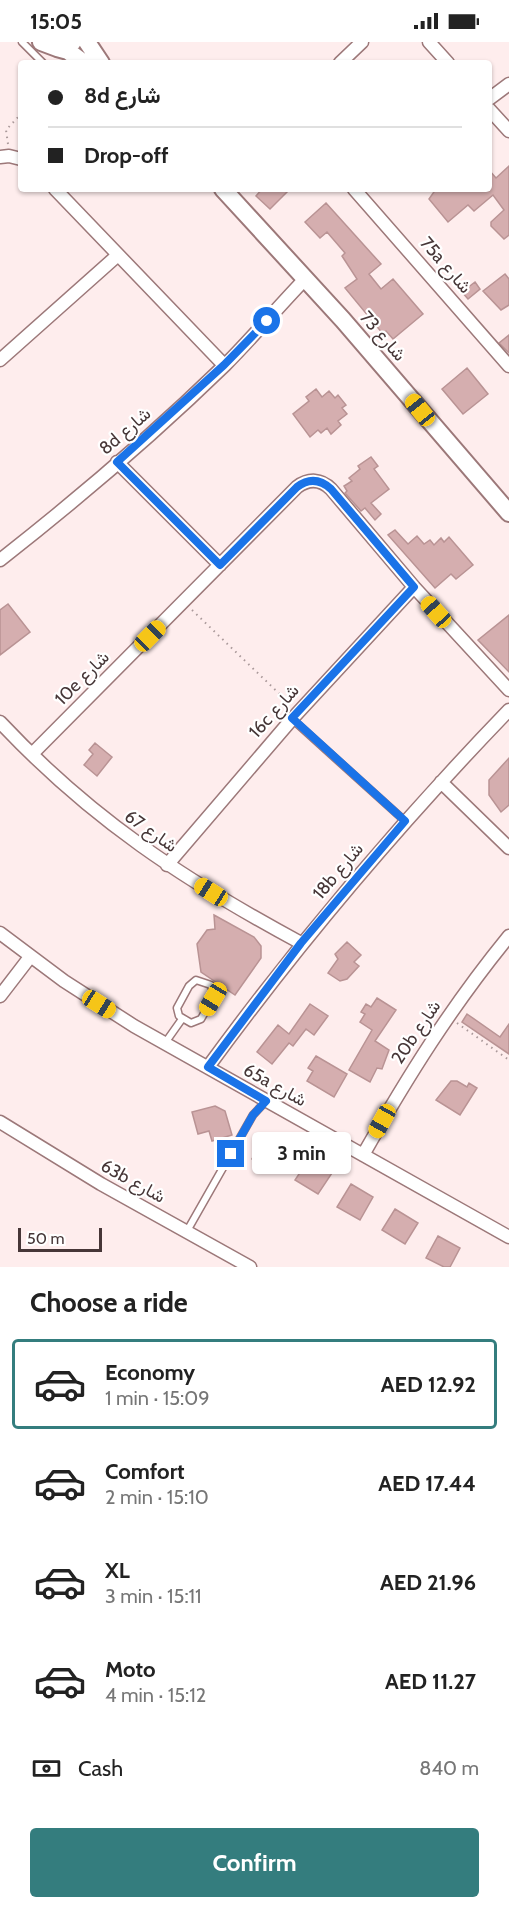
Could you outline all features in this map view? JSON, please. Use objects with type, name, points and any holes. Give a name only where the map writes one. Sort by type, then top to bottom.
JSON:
[{"type":"street","points":[[49,45],[74,42]]},
{"type":"street","points":[[87,42],[99,60]]},
{"type":"street","points":[[343,60],[362,42]]},
{"type":"street","points":[[429,42],[445,60]]},
{"type":"street","points":[[49,45],[68,51],[80,60]]},
{"type":"street","points":[[492,97],[509,84]]},
{"type":"street","points":[[492,112],[509,131]]},
{"type":"street","points":[[58,192],[224,365]]},
{"type":"street","name":"شارع 73","points":[[226,192],[308,281],[509,513]]},
{"type":"street","name":"75a شارع","points":[[357,192],[509,366]]},
{"type":"street","points":[[0,360],[118,255]]},
{"type":"street","name":"8d شارع","points":[[0,560],[117,462],[224,365],[308,281]]},
{"type":"street","points":[[117,462],[220,565]]},
{"type":"street","name":"10e شارع","points":[[32,754],[297,487],[315,480],[331,489],[414,587]]},
{"type":"street","points":[[414,587],[509,690]]},
{"type":"street","name":"16c شارع","points":[[168,865],[295,715],[414,587]]},
{"type":"street","name":"18b شارع","points":[[208,1067],[301,943],[405,821],[509,710]]},
{"type":"street","name":"شارع 67","points":[[0,722],[96,814],[168,865],[301,943]]},
{"type":"street","points":[[441,782],[509,848]]},
{"type":"street","name":"65a شارع","points":[[0,933],[30,957],[99,1004],[164,1044],[509,1237]]},
{"type":"street","name":"20b شارع","points":[[363,1155],[411,1069],[447,1016],[509,936]]},
{"type":"street","points":[[0,996],[30,957]]},
{"type":"street","name":"63b شارع","points":[[0,1122],[101,1184],[250,1267]]},
{"type":"lane","points":[[22,42],[40,60]]},
{"type":"lane","points":[[295,715],[405,821]]},
{"type":"lane","points":[[201,980],[211,985],[214,996],[201,1019],[191,1023],[182,1019],[177,1008],[192,982],[201,980]]},
{"type":"lane","points":[[164,1044],[182,1019]]},
{"type":"lane","points":[[187,1231],[253,1115],[266,1101]]},
{"type":"path","points":[[10,157],[6,130],[18,117]]},
{"type":"path","points":[[183,602],[295,715]]},
{"type":"path","points":[[447,1016],[509,1060]]},
{"type":"building","points":[[509,166],[509,235],[504,239],[491,226],[491,222],[504,210],[493,195],[474,211],[468,205],[448,222],[429,199],[434,192],[492,192],[492,173],[496,178]]},
{"type":"building","points":[[259,192],[287,192],[270,209],[256,196]]},
{"type":"building","points":[[326,203],[381,264],[369,274],[381,289],[393,279],[423,314],[393,339],[386,331],[383,334],[345,288],[357,279],[342,256],[345,253],[327,232],[320,238],[305,222]]},
{"type":"building","points":[[505,274],[509,279],[509,305],[501,310],[483,291]]},
{"type":"building","points":[[475,282],[480,289],[468,299],[462,292]]},
{"type":"building","points":[[509,335],[509,353],[499,343]]},
{"type":"building","points":[[467,368],[488,394],[463,414],[442,389]]},
{"type":"building","points":[[316,389],[322,397],[329,391],[335,398],[338,395],[346,405],[342,408],[347,414],[338,421],[341,425],[331,434],[327,428],[321,433],[318,430],[310,437],[293,414],[309,401],[306,397]]},
{"type":"building","points":[[371,457],[378,466],[374,469],[389,489],[371,503],[381,514],[375,520],[365,508],[361,511],[345,493],[347,491],[344,486],[352,481],[349,478],[360,469],[358,466]]},
{"type":"building","points":[[395,530],[408,544],[417,536],[424,544],[430,540],[434,545],[441,538],[444,542],[449,537],[473,565],[456,579],[451,574],[435,588],[388,535]]},
{"type":"building","points":[[8,604],[30,632],[0,655],[0,610]]},
{"type":"building","points":[[509,615],[509,672],[478,640]]},
{"type":"building","points":[[95,743],[112,757],[97,776],[84,765],[93,754],[89,750]]},
{"type":"building","points":[[509,758],[509,805],[501,812],[489,795],[489,780]]},
{"type":"building","points":[[214,915],[254,937],[261,946],[261,958],[235,995],[201,972],[197,944],[207,930],[215,929]]},
{"type":"building","points":[[347,942],[361,955],[354,962],[359,966],[347,979],[340,981],[328,973],[338,959],[335,954]]},
{"type":"building","points":[[377,998],[396,1010],[375,1041],[389,1050],[382,1069],[377,1068],[370,1082],[349,1070],[372,1030],[360,1022],[365,1014],[361,1012],[366,1004],[371,1007]]},
{"type":"building","points":[[310,1004],[328,1016],[314,1035],[306,1029],[293,1046],[289,1043],[272,1064],[257,1052],[278,1025],[289,1034]]},
{"type":"building","points":[[467,1014],[500,1037],[509,1024],[509,1054],[462,1022]]},
{"type":"building","points":[[316,1056],[347,1074],[334,1097],[307,1081],[313,1071],[308,1068]]},
{"type":"building","points":[[451,1081],[457,1081],[467,1087],[469,1083],[477,1088],[460,1115],[436,1100]]},
{"type":"building","points":[[215,1106],[225,1111],[232,1135],[212,1141],[209,1131],[198,1134],[192,1112]]},
{"type":"building","points":[[264,1137],[286,1149],[274,1170],[252,1159]]},
{"type":"building","points":[[309,1159],[332,1173],[318,1194],[295,1180]]},
{"type":"building","points":[[351,1184],[373,1197],[360,1220],[337,1207]]},
{"type":"building","points":[[395,1209],[418,1223],[405,1244],[382,1230]]},
{"type":"building","points":[[438,1236],[460,1248],[450,1267],[444,1267],[426,1258]]},
{"type":"route","points":[[231,1154],[253,1115],[266,1101],[208,1067],[301,943],[405,821],[292,718],[414,587],[331,489],[321,482],[308,481],[297,487],[220,565],[117,462],[172,414],[267,321]]}]
